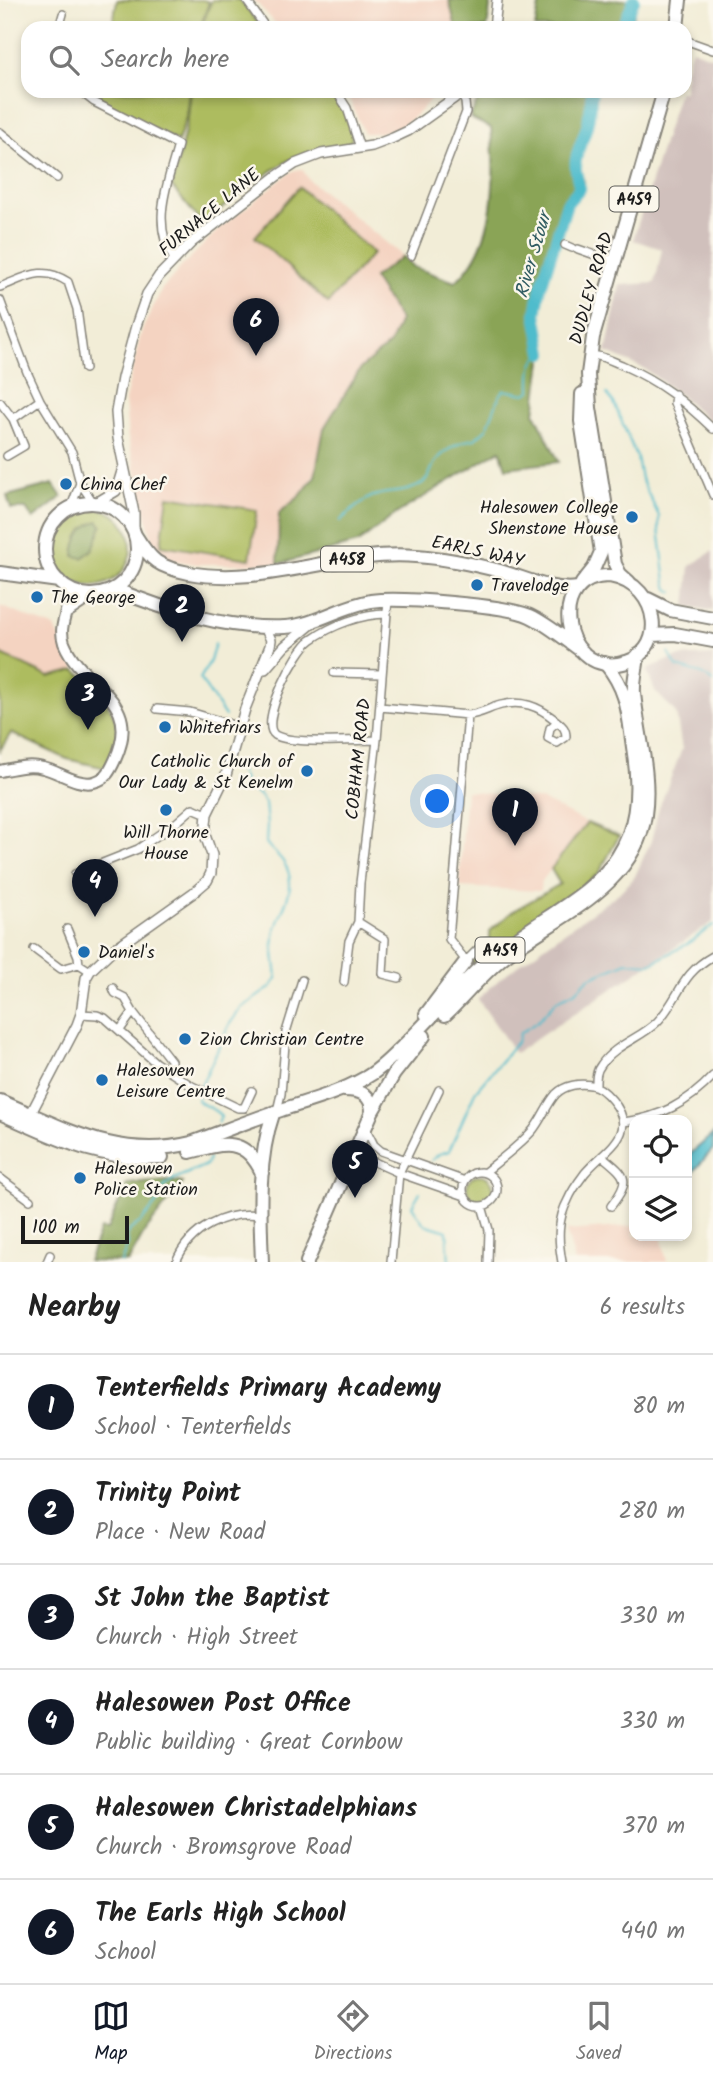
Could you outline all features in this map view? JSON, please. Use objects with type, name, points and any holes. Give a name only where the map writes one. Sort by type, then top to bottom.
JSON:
[{"type":"main road","points":[[678,21],[680,0]]},
{"type":"main road","name":"DUDLEY ROAD","points":[[588,374],[606,258],[662,98]]},
{"type":"main road","name":"A459","points":[[588,374],[590,408],[612,550],[620,574],[629,582]]},
{"type":"main road","name":"A459","points":[[580,586],[594,568],[601,552],[581,422],[582,393],[588,374]]},
{"type":"main road","points":[[20,576],[40,561],[52,524],[71,507],[94,502]]},
{"type":"main road","name":"A458","points":[[94,502],[118,511],[135,532]]},
{"type":"main road","points":[[66,613],[93,595],[114,589],[128,577],[138,548],[135,532]]},
{"type":"main road","name":"EARLS WAY","points":[[135,532],[149,556],[159,565],[192,574],[254,577],[359,557],[416,556],[463,562],[558,589],[580,586]]},
{"type":"main road","points":[[0,771],[40,767],[83,783],[94,782],[108,775],[122,746],[122,722],[109,694],[74,663],[61,634],[67,598],[61,583],[48,565],[45,547]]},
{"type":"main road","points":[[0,573],[61,583],[76,592],[93,595]]},
{"type":"main road","name":"A458","points":[[580,586],[603,576],[618,577],[629,582]]},
{"type":"main road","points":[[629,582],[648,599],[670,610],[713,618]]},
{"type":"main road","points":[[580,586],[569,609],[568,625],[572,638],[583,652]]},
{"type":"main road","points":[[114,589],[143,601],[200,617],[265,627],[318,620],[362,603],[388,600],[448,603],[519,612],[533,618],[583,652],[605,663],[618,664],[638,656],[652,635],[652,608],[648,599]]},
{"type":"main road","points":[[652,635],[674,634],[713,641]]},
{"type":"main road","name":"A459","points":[[339,1090],[370,1076],[496,953],[598,881],[614,864],[634,821],[646,773],[633,689],[638,656]]},
{"type":"main road","name":"A459","points":[[307,1262],[372,1112],[394,1074],[420,1040],[504,957],[608,884],[623,866],[639,838],[643,826],[642,795],[625,695],[617,677],[605,663]]},
{"type":"main road","points":[[411,1038],[466,961]]},
{"type":"main road","points":[[0,1113],[63,1129],[104,1144],[141,1149],[170,1148],[191,1143],[339,1090],[356,1090],[366,1095],[372,1112]]},
{"type":"main road","points":[[0,1101],[85,1149],[117,1157],[171,1156],[216,1144],[229,1144],[252,1154],[262,1173]]},
{"type":"main road","points":[[262,1262],[264,1139],[275,1112]]},
{"type":"street","points":[[246,0],[261,21]]},
{"type":"street","points":[[496,21],[498,0]]},
{"type":"street","points":[[61,21],[63,14]]},
{"type":"street","points":[[692,42],[713,50]]},
{"type":"street","points":[[89,98],[178,145],[161,223],[174,259]]},
{"type":"street","points":[[341,98],[347,108],[360,148]]},
{"type":"street","name":"FURNACE LANE","points":[[135,532],[116,412],[136,326],[147,294],[159,276],[174,259],[228,213],[295,164],[322,154],[372,146],[408,131],[454,98]]},
{"type":"street","points":[[411,256],[466,113],[464,98]]},
{"type":"street","points":[[0,132],[57,178]]},
{"type":"street","points":[[572,247],[606,258]]},
{"type":"street","points":[[0,287],[39,272],[55,274],[68,282],[77,309],[85,369]]},
{"type":"street","points":[[0,300],[40,400],[72,452],[80,482],[94,502],[116,491],[124,468]]},
{"type":"street","points":[[590,355],[605,357],[650,377],[675,394],[713,429]]},
{"type":"street","points":[[675,394],[674,403],[713,495]]},
{"type":"street","points":[[13,419],[40,400]]},
{"type":"street","points":[[0,402],[13,419],[24,446],[7,456]]},
{"type":"street","points":[[71,507],[80,482]]},
{"type":"street","name":"COBHAM ROAD","points":[[344,982],[349,941],[358,922],[388,600]]},
{"type":"street","points":[[377,740],[283,738],[272,733],[270,717],[301,649],[311,639],[350,620],[373,614],[387,614]]},
{"type":"street","points":[[28,1119],[81,1014],[84,986],[90,971],[110,952],[207,881],[211,873],[212,855],[205,835],[207,814],[226,775],[254,685],[285,646],[318,620]]},
{"type":"street","points":[[260,675],[271,640],[265,627]]},
{"type":"street","points":[[334,673],[382,674]]},
{"type":"street","points":[[380,707],[468,715],[482,714],[500,705],[523,703],[543,710],[557,722]]},
{"type":"street","points":[[158,709],[190,712],[240,727]]},
{"type":"street","points":[[468,715],[449,939],[466,961],[486,941]]},
{"type":"street","points":[[75,874],[138,849],[177,822],[193,807],[207,814]]},
{"type":"street","points":[[358,922],[385,939],[383,974],[399,978]]},
{"type":"street","points":[[66,929],[79,964]]},
{"type":"street","points":[[34,949],[61,969],[79,964],[90,971]]},
{"type":"street","points":[[596,1085],[597,1072],[602,1063],[656,1023],[666,1012],[690,972],[713,957]]},
{"type":"street","points":[[275,1112],[281,1094],[286,1032],[302,981]]},
{"type":"street","points":[[113,989],[125,998],[133,1013],[171,1061],[166,1069]]},
{"type":"street","points":[[120,1030],[133,1013]]},
{"type":"street","points":[[81,1014],[99,1016],[166,1069],[192,1086],[238,1108],[244,1108],[252,1091]]},
{"type":"street","points":[[624,1122],[648,1118],[673,1108],[700,1090],[713,1076]]},
{"type":"street","points":[[465,1196],[465,1181],[472,1173],[485,1172],[533,1130],[556,1094],[579,1084],[596,1085],[615,1104],[624,1122],[614,1146],[579,1182],[561,1216],[559,1247],[562,1262]]},
{"type":"street","points":[[391,1262],[399,1173],[439,1090]]},
{"type":"street","points":[[366,1129],[374,1145],[381,1151],[465,1181]]},
{"type":"street","points":[[602,1156],[623,1174],[625,1180],[624,1187],[611,1206]]},
{"type":"street","points":[[348,1169],[365,1161],[372,1161],[465,1196],[471,1202],[482,1206],[492,1201],[496,1187],[493,1178],[485,1172]]},
{"type":"street","points":[[0,1178],[30,1200]]},
{"type":"street","points":[[482,1206],[489,1230],[488,1262]]},
{"type":"street","points":[[177,1262],[198,1231],[230,1215],[261,1214]]},
{"type":"shaded area","points":[[254,0],[449,0],[454,21],[274,21]]},
{"type":"shaded area","points":[[692,49],[713,57],[713,424],[645,369],[606,352],[620,285],[655,283],[662,249],[633,240],[677,98],[692,98]]},
{"type":"shaded area","points":[[349,98],[431,98],[398,130],[364,133]]},
{"type":"shaded area","points":[[302,169],[310,181],[403,256],[374,278],[401,319],[390,344],[361,368],[324,428],[316,471],[300,496],[279,513],[278,564],[197,564],[171,560],[161,555],[153,544],[128,438],[125,400],[142,330],[162,289],[183,265],[220,228],[291,172]]},
{"type":"shaded area","points":[[713,551],[713,611],[686,606],[690,566]]},
{"type":"shaded area","points":[[0,606],[55,628],[76,670],[49,677],[0,654]]},
{"type":"shaded area","points":[[713,655],[713,922],[515,1053],[478,999],[503,976],[619,893],[635,876],[651,841],[659,808],[682,749],[676,713],[655,691],[647,671],[677,657]]},
{"type":"shaded area","points":[[466,791],[542,800],[587,823],[541,882],[540,891],[459,887]]},
{"type":"shaded area","points":[[629,1226],[629,1241],[662,1241],[667,1262],[575,1262],[566,1231]]},
{"type":"green space","points":[[117,0],[209,2],[202,21],[113,21]]},
{"type":"green space","points":[[212,0],[240,0],[256,21],[204,21]]},
{"type":"green space","points":[[449,0],[491,0],[488,21],[454,21]]},
{"type":"green space","points":[[540,0],[637,0],[632,21],[536,21]]},
{"type":"green space","points":[[188,98],[186,117],[178,142],[97,100]]},
{"type":"green space","points":[[190,98],[336,98],[350,121],[352,135],[351,142],[339,147],[305,154],[286,162],[202,223],[172,187]]},
{"type":"green space","points":[[479,98],[591,98],[587,128],[574,168],[580,172],[584,182],[570,207],[540,290],[536,314],[543,353],[535,413],[559,462],[506,468],[500,450],[396,514],[358,543],[278,564],[279,513],[300,496],[315,476],[324,428],[361,368],[390,344],[400,320],[373,278],[403,256],[413,267],[455,282],[469,267],[479,250],[491,210],[491,128],[470,118]]},
{"type":"green space","points":[[299,187],[373,253],[328,303],[255,237]]},
{"type":"green space","points":[[53,484],[62,497],[33,519],[26,509],[11,509],[7,496]]},
{"type":"green space","points":[[168,496],[257,510],[250,559],[161,545]]},
{"type":"green space","points":[[84,508],[100,508],[114,514],[125,525],[131,539],[131,555],[125,569],[114,580],[100,586],[84,586],[70,580],[59,569],[53,555],[53,539],[59,525],[70,514]]},
{"type":"green space","points":[[99,521],[102,526],[93,549],[83,558],[74,556],[80,534],[88,525]]},
{"type":"green space","points":[[0,654],[49,677],[76,670],[97,691],[113,714],[117,727],[114,753],[105,768],[67,759],[11,733],[0,750]]},
{"type":"green space","points":[[587,823],[619,836],[599,873],[457,985],[464,971],[490,941],[490,931],[513,911],[560,884],[551,869]]},
{"type":"green space","points":[[480,1175],[489,1179],[493,1188],[489,1197],[480,1201],[471,1197],[467,1188],[471,1179]]},
{"type":"green space","points":[[169,1181],[183,1183],[144,1233],[128,1262],[88,1261],[100,1229],[107,1230],[127,1184]]},
{"type":"water","points":[[713,1134],[713,1149],[692,1173],[692,1153]]},
{"type":"waterway","name":"River Stour","points":[[625,21],[634,0]]},
{"type":"waterway","name":"River Stour","points":[[543,353],[536,314],[540,290],[567,203],[580,188],[576,157],[587,124],[591,98]]},
{"type":"waterway","points":[[340,521],[371,497],[410,490],[423,483],[444,453],[459,443],[475,439],[487,428],[504,390],[525,394],[531,391],[533,365],[543,353]]},
{"type":"waterway","points":[[607,394],[614,403],[637,458],[641,479],[659,516],[666,582],[668,589],[673,592]]},
{"type":"waterway","points":[[215,643],[210,661],[200,679],[225,716]]},
{"type":"waterway","points":[[669,653],[677,667],[702,674],[713,682]]},
{"type":"waterway","points":[[200,1088],[229,1025],[241,1008],[270,988],[277,979],[274,936],[290,888],[284,863],[266,843],[265,803],[259,795],[246,787],[239,768]]},
{"type":"waterway","points":[[432,1160],[449,1151],[475,1092],[517,1042],[520,1033],[537,1022],[556,1001],[576,991],[589,978],[627,962],[650,964],[689,943],[713,925]]},
{"type":"waterway","points":[[199,1094],[197,1100],[221,1116],[218,1123]]},
{"type":"waterway","points":[[121,1262],[130,1230],[142,1221],[159,1200],[164,1187],[172,1180],[206,1165],[209,1159]]},
{"type":"waterway","points":[[420,1192],[412,1206],[424,1224],[447,1231],[449,1262]]},
{"type":"place","name":"The Earls High School","points":[[256,356]]},
{"type":"place","name":"China Chef","points":[[66,484]]},
{"type":"place","name":"Halesowen College Shenstone House","points":[[632,517]]},
{"type":"place","name":"Travelodge","points":[[477,585]]},
{"type":"place","name":"The George","points":[[37,597]]},
{"type":"place","name":"Trinity Point","points":[[182,642]]},
{"type":"place","name":"Whitefriars","points":[[165,727]]},
{"type":"place","name":"St John the Baptist","points":[[88,730]]},
{"type":"place","name":"Catholic Church of Our Lady & St Kenelm","points":[[307,771]]},
{"type":"place","name":"Will Thorne House","points":[[166,810]]},
{"type":"place","name":"Tenterfields Primary Academy","points":[[515,846]]},
{"type":"place","name":"Halesowen Post Office","points":[[95,917]]},
{"type":"place","name":"Daniel's","points":[[84,952]]},
{"type":"place","name":"Zion Christian Centre","points":[[185,1039]]},
{"type":"place","name":"Halesowen Leisure Centre","points":[[102,1080]]},
{"type":"place","name":"Halesowen Police Station","points":[[80,1178]]},
{"type":"place","name":"Halesowen Christadelphians","points":[[355,1198]]}]
